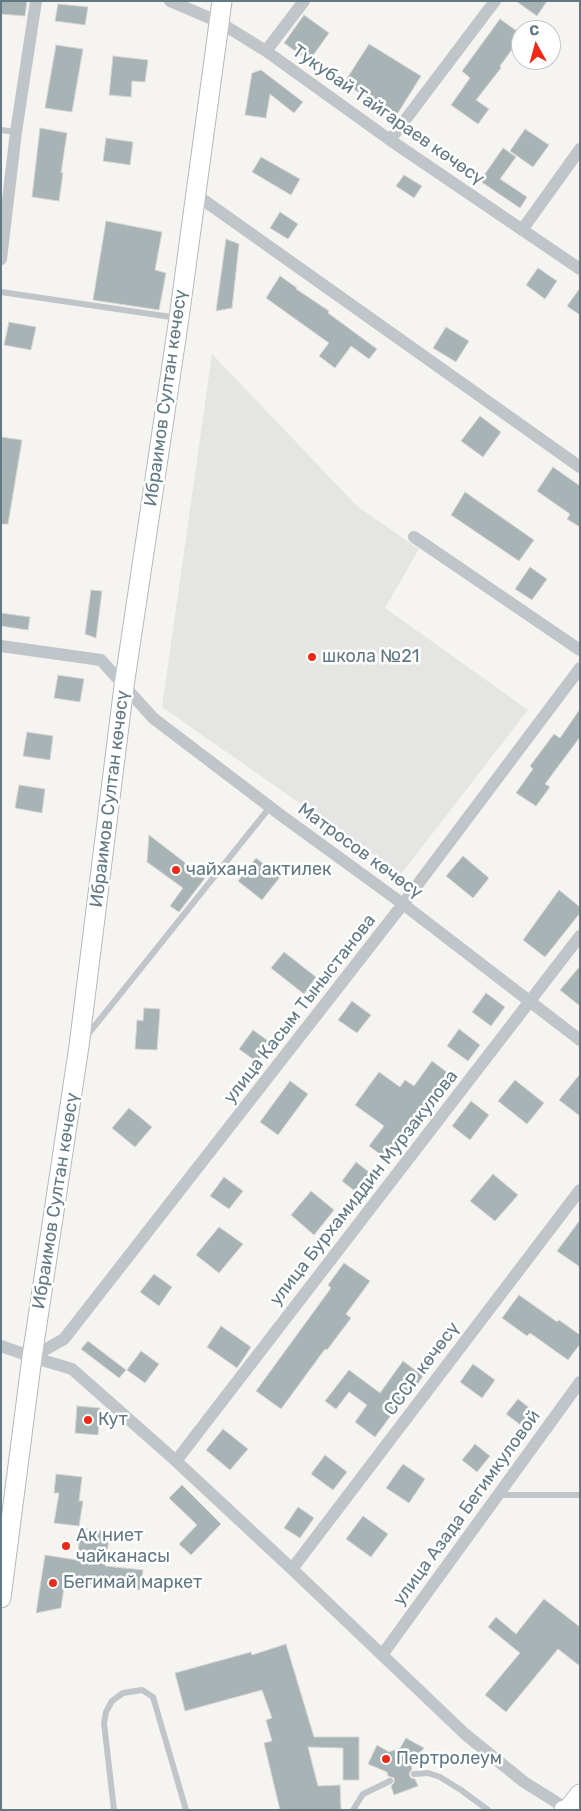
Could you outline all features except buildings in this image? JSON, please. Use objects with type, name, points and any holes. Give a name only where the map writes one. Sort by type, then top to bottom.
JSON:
[{"type":"main road","name":"Ибраимов Султан көчөсү","points":[[1,1598],[32,1357],[79,1046],[124,686],[179,318],[222,1]]},
{"type":"main road","points":[[567,1809],[580,1794]]},
{"type":"street","points":[[1,259],[16,132],[36,1]]},
{"type":"street","name":"Тукубай Тайгараев көчөсү","points":[[170,1],[219,22],[266,51],[390,140],[580,269]]},
{"type":"street","points":[[266,51],[304,1]]},
{"type":"street","points":[[390,140],[495,1]]},
{"type":"street","points":[[522,230],[580,149]]},
{"type":"street","points":[[195,194],[580,468]]},
{"type":"street","points":[[414,537],[580,650]]},
{"type":"street","name":"Матросов көчөсү","points":[[1,646],[101,660],[153,718],[270,807],[403,904],[580,1040]]},
{"type":"street","name":"улица Касым Тыныстанова","points":[[32,1357],[64,1339],[403,904],[580,668]]},
{"type":"street","name":"улица Бурхамиддин Мурзакулова","points":[[176,1461],[580,936]]},
{"type":"street","name":"СССР көчөсү","points":[[292,1569],[580,1190]]},
{"type":"street","points":[[1,1346],[72,1369],[176,1461],[472,1740],[524,1782],[567,1809]]},
{"type":"street","name":"улица Азада Бегимкуловой","points":[[382,1655],[580,1382]]},
{"type":"lane","points":[[1,130],[16,132]]},
{"type":"lane","points":[[1,292],[179,318]]},
{"type":"lane","points":[[79,1046],[270,807]]},
{"type":"lane","points":[[498,1495],[580,1494]]},
{"type":"lane","points":[[114,1810],[104,1722],[106,1712],[112,1701],[123,1693],[142,1690],[153,1697],[186,1810]]},
{"type":"lane","points":[[414,1774],[428,1774],[440,1777],[488,1810]]},
{"type":"lane","points":[[353,1810],[363,1794],[390,1781]]},
{"type":"shaded area","name":"школа №21","points":[[212,354],[358,507],[419,549],[385,608],[528,710],[401,874],[162,707]]},
{"type":"place","name":"школа №21","points":[[312,657]]},
{"type":"place","name":"чайхана актилек","points":[[176,870]]},
{"type":"place","name":"Кут","points":[[88,1420]]},
{"type":"place","name":"Ак ниет чайканасы","points":[[66,1546]]},
{"type":"place","name":"Бегимай маркет","points":[[53,1583]]},
{"type":"place","name":"Пертролеум","points":[[386,1759]]}]
